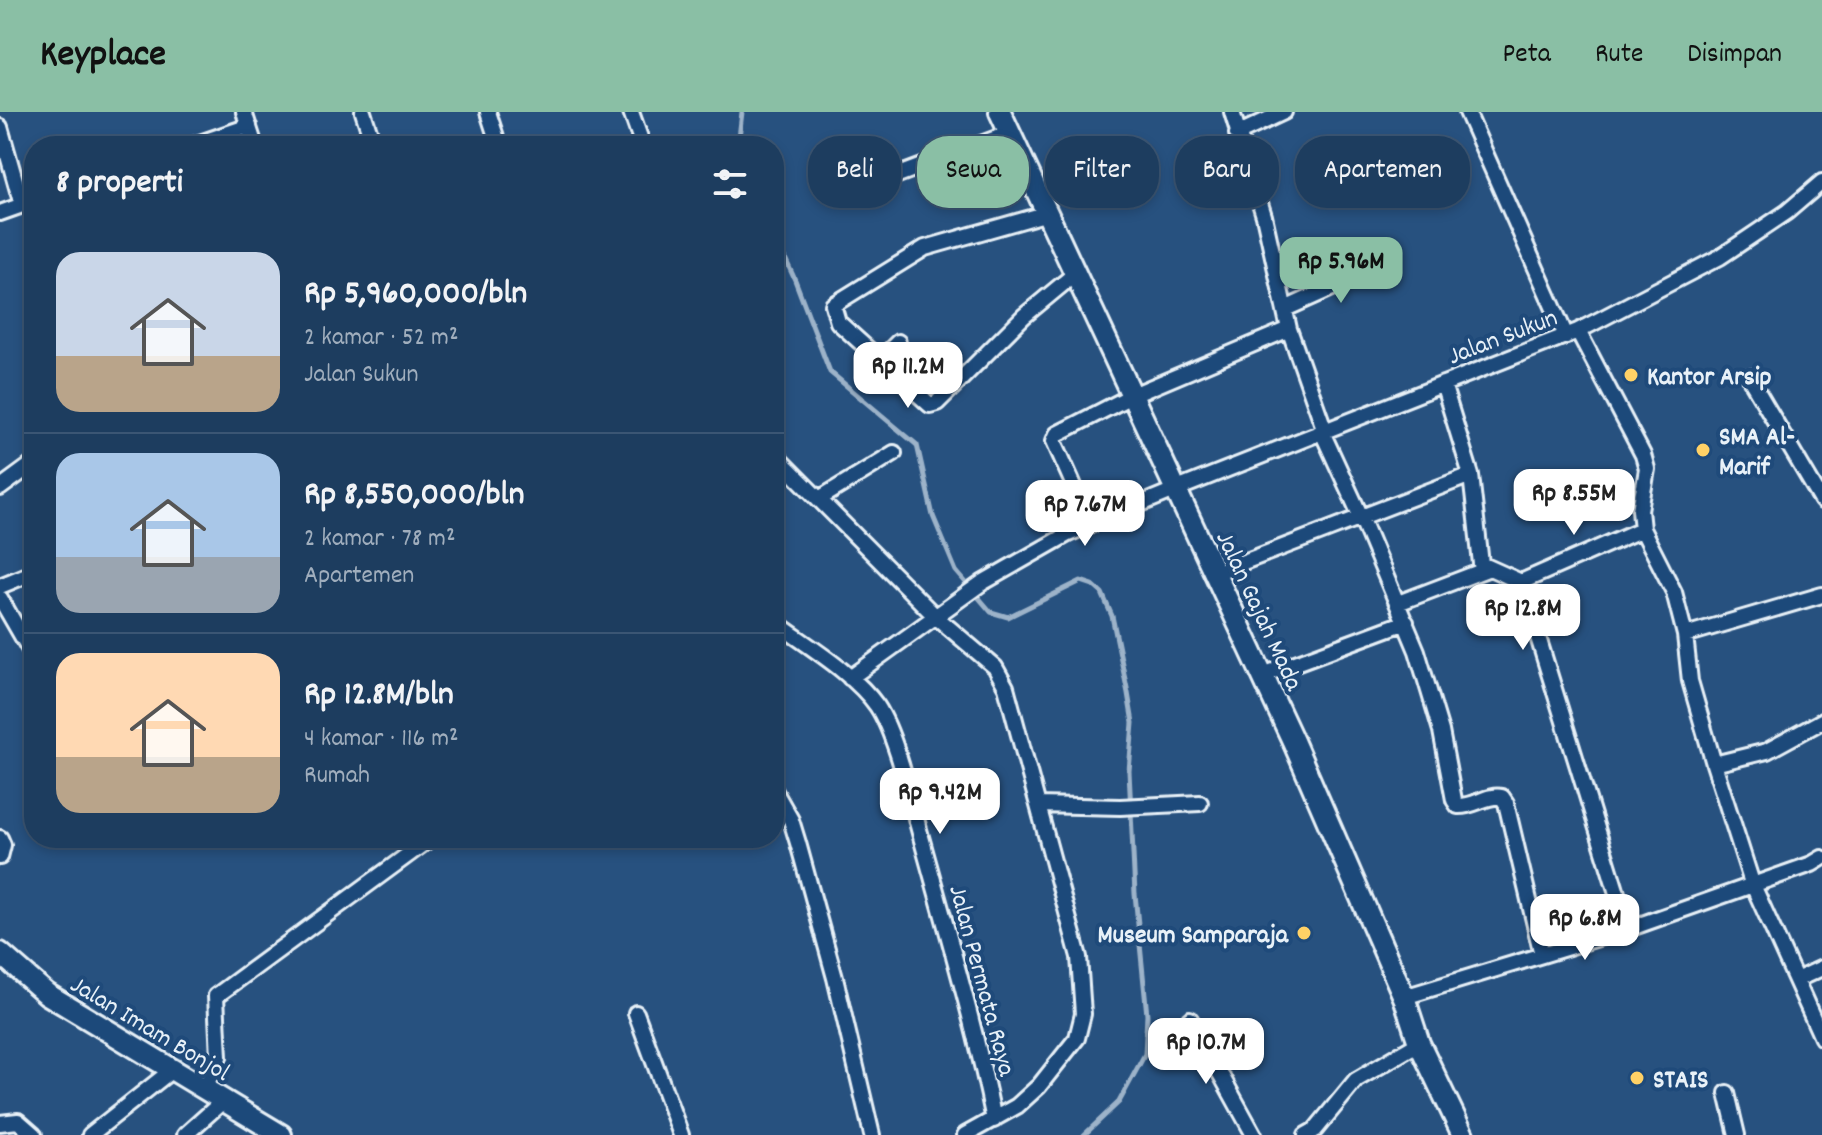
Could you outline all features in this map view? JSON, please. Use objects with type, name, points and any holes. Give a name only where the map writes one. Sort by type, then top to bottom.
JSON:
[{"type":"main road","name":"Jalan Gajah Mada","points":[[1000,112],[1263,675],[1404,997],[1419,1043],[1463,1135]]},
{"type":"main road","name":"Jalan Imam Bonjol","points":[[0,953],[47,994],[281,1135]]},
{"type":"street","points":[[363,112],[371,136]]},
{"type":"street","points":[[488,112],[496,136]]},
{"type":"street","points":[[631,112],[639,136]]},
{"type":"street","points":[[1232,112],[1264,216],[1289,329],[1324,431],[1406,622],[1441,731],[1454,800],[1458,806],[1465,806],[1496,796],[1502,797],[1506,803],[1542,955]]},
{"type":"street","points":[[1237,134],[1284,112]]},
{"type":"street","points":[[1467,112],[1572,334],[1643,455],[1647,469],[1640,510],[1642,529],[1674,592],[1685,635],[1690,681],[1714,764],[1752,883],[1822,1038]]},
{"type":"street","points":[[211,136],[246,119]]},
{"type":"street","points":[[0,127],[24,192]]},
{"type":"street","points":[[901,174],[1010,133]]},
{"type":"street","name":"Jalan Sukun","points":[[850,678],[982,583],[1068,534],[1572,334],[1720,257],[1787,212],[1822,182]]},
{"type":"street","points":[[0,213],[24,204]]},
{"type":"street","points":[[1048,213],[925,248],[833,305],[838,322],[930,405],[937,403],[1024,316],[1076,273]]},
{"type":"street","points":[[1285,309],[1381,266]]},
{"type":"street","points":[[1091,524],[1054,437],[1133,395],[1289,329]]},
{"type":"street","points":[[880,360],[898,342]]},
{"type":"street","points":[[1749,377],[1822,501]]},
{"type":"street","points":[[1443,384],[1471,475],[1481,564],[1521,582],[1642,529]]},
{"type":"street","points":[[819,499],[894,453]]},
{"type":"street","points":[[784,464],[935,616],[1002,676],[1038,805],[1079,957],[1083,1014],[1077,1038],[1062,1059],[1017,1106],[965,1135]]},
{"type":"street","points":[[0,488],[24,470]]},
{"type":"street","points":[[1215,573],[1471,475]]},
{"type":"street","points":[[1398,603],[1490,568]]},
{"type":"street","points":[[0,586],[24,576]]},
{"type":"street","points":[[1521,582],[1628,929]]},
{"type":"street","points":[[1685,635],[1822,595]]},
{"type":"street","points":[[0,598],[24,640]]},
{"type":"street","points":[[1263,675],[1406,622]]},
{"type":"street","name":"Jalan Permata Raya","points":[[784,628],[850,678],[877,706],[889,732],[979,1043],[994,1120]]},
{"type":"street","points":[[1714,764],[1767,751],[1822,721]]},
{"type":"street","points":[[1038,805],[1120,807],[1200,803]]},
{"type":"street","points":[[784,808],[791,820],[835,978],[872,1135]]},
{"type":"street","points":[[0,838],[3,845],[0,857]]},
{"type":"street","points":[[204,1090],[219,1057],[216,996],[417,848]]},
{"type":"street","points":[[1404,997],[1628,929],[1822,858]]},
{"type":"street","points":[[1796,980],[1822,968]]},
{"type":"street","points":[[636,1013],[681,1135]]},
{"type":"street","points":[[1190,1019],[1254,1135]]},
{"type":"street","points":[[1306,1135],[1315,1130],[1356,1080],[1419,1043]]},
{"type":"street","points":[[90,1135],[172,1070]]},
{"type":"street","points":[[1727,1093],[1737,1135]]},
{"type":"street","points":[[185,1135],[223,1101]]},
{"type":"street","points":[[0,1123],[18,1121],[34,1135]]},
{"type":"waterway","points":[[739,136],[742,112]]},
{"type":"waterway","points":[[784,256],[830,372],[917,445],[933,516],[956,571],[991,612],[1008,617],[1081,581],[1093,585],[1102,593],[1112,616],[1133,723],[1129,771],[1135,894],[1147,1015],[1145,1054],[1119,1102],[1084,1135]]},
{"type":"place","name":"Kantor Arsip","points":[[1631,375]]},
{"type":"place","name":"SMA Al- Marif","points":[[1703,450]]},
{"type":"place","name":"Museum Samparaja","points":[[1304,933]]},
{"type":"place","name":"STAIS","points":[[1637,1078]]}]
